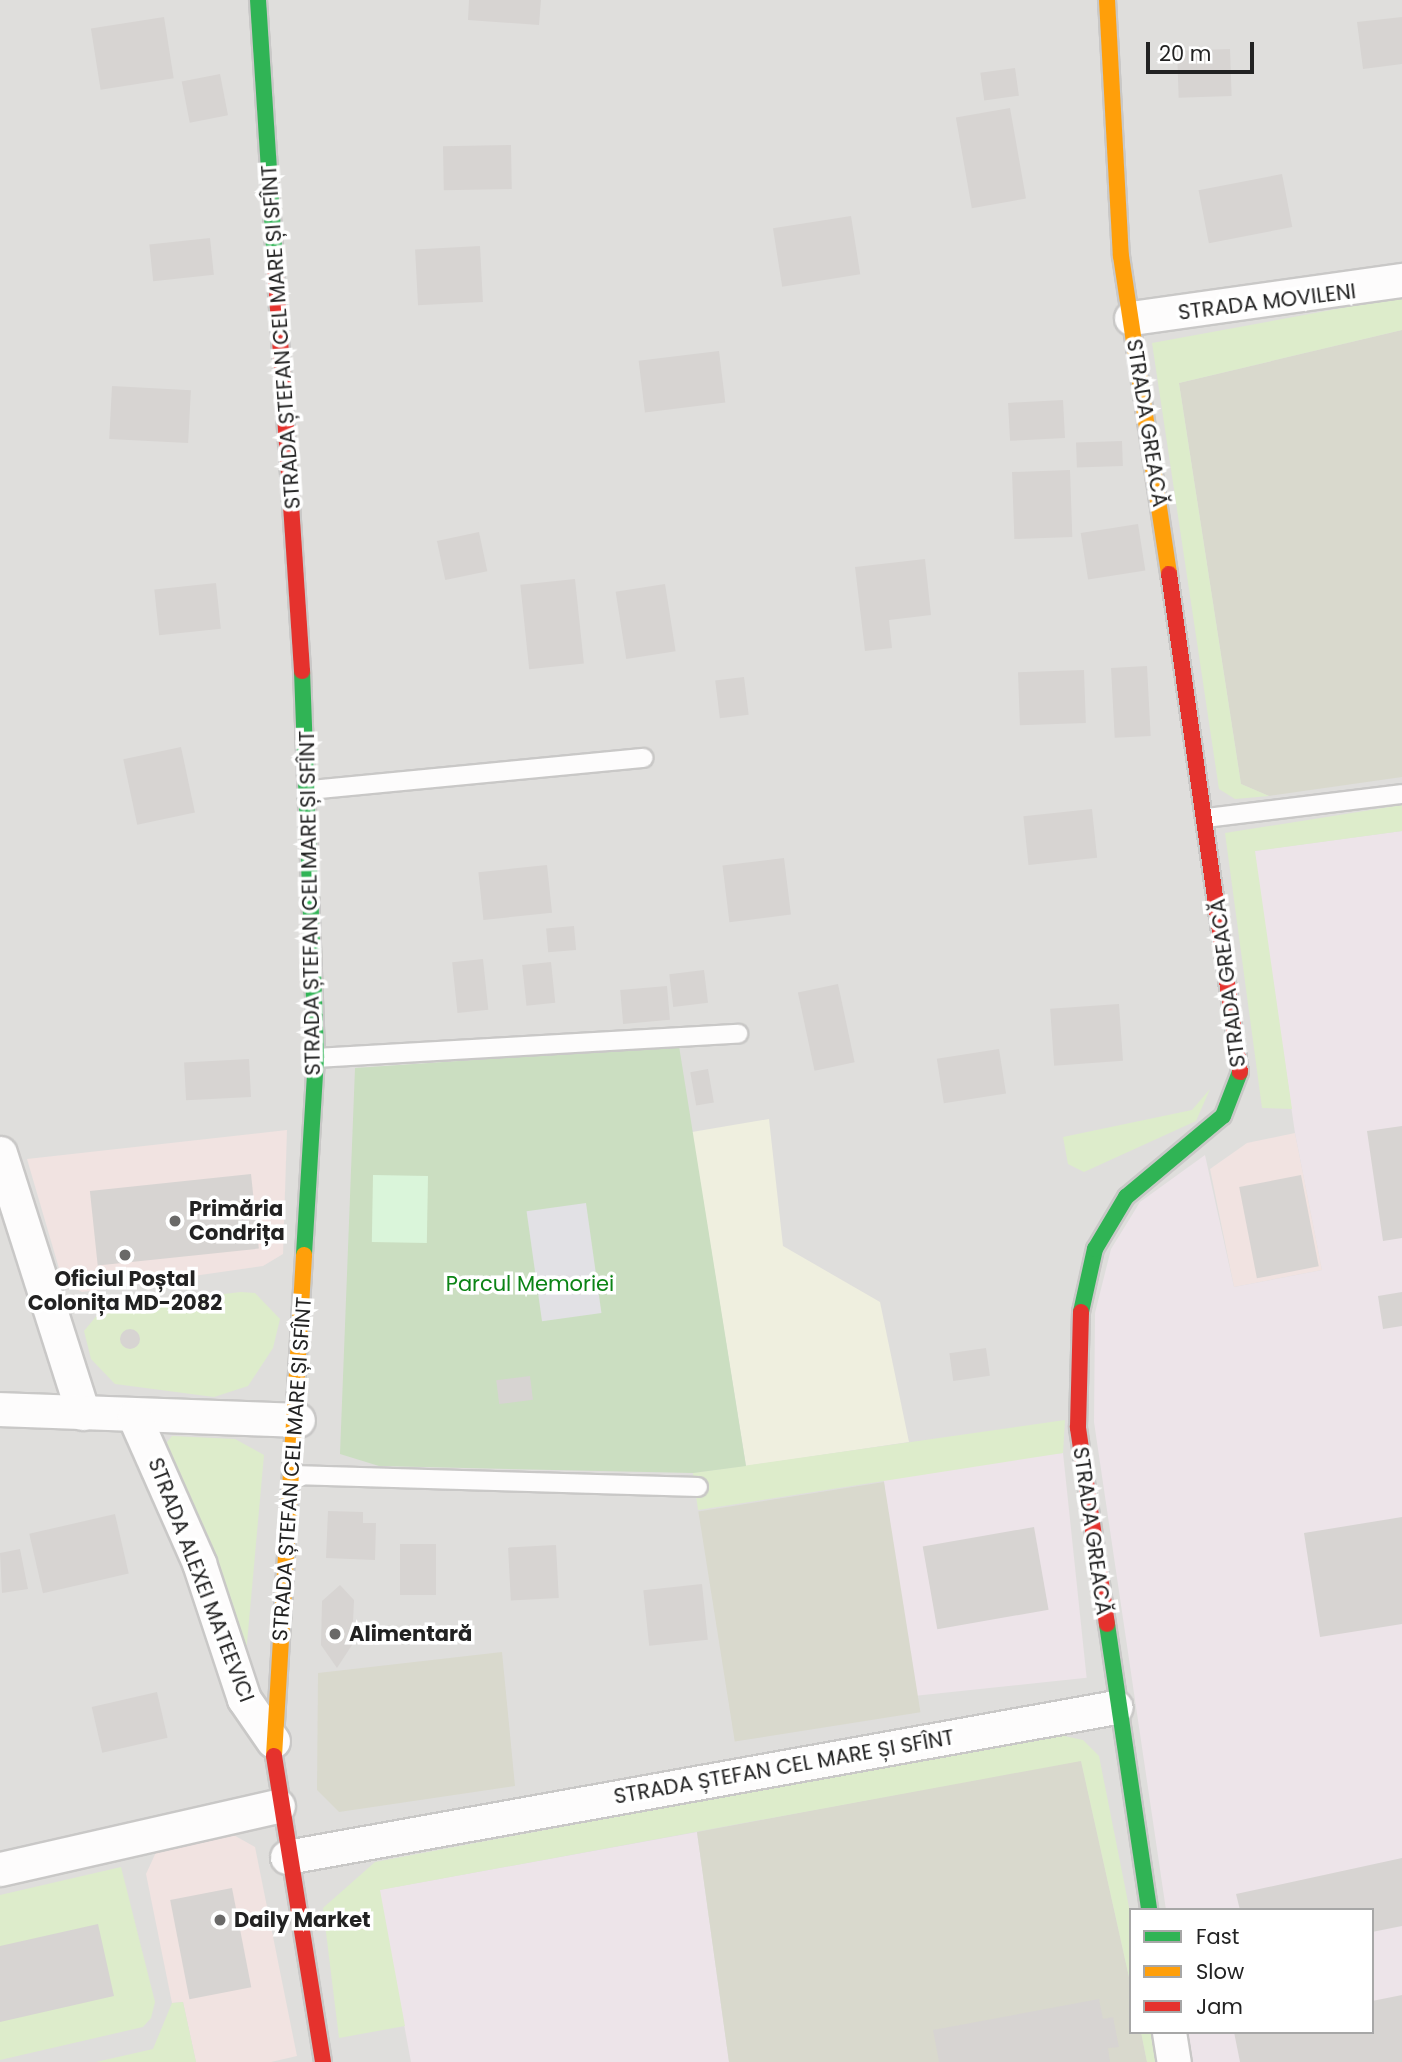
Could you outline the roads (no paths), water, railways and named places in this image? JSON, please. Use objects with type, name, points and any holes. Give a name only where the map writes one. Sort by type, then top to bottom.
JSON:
[{"type":"street","name":"STRADA ȘTEFAN CEL MARE ȘI SFÎNT","points":[[258,0],[310,790],[316,1058],[298,1420],[273,1741],[278,1805],[323,2062]]},
{"type":"street","name":"STRADA GREACĂ","points":[[1107,0],[1121,256],[1206,818],[1240,1076],[1227,1111],[1214,1125],[1126,1197],[1095,1249],[1082,1301],[1078,1428],[1116,1707],[1149,1908]]},
{"type":"street","name":"STRADA MOVILENI","points":[[1131,318],[1367,290],[1402,280]]},
{"type":"street","points":[[0,1153],[83,1413]]},
{"type":"street","points":[[0,1409],[298,1420]]},
{"type":"street","name":"STRADA ALEXEI MATEEVICI","points":[[134,1416],[199,1563],[244,1699],[273,1741]]},
{"type":"street","name":"STRADA ȘTEFAN CEL MARE ȘI SFÎNT","points":[[287,1857],[1116,1707]]},
{"type":"street","points":[[0,1869],[278,1805]]},
{"type":"street","points":[[1169,2034],[1174,2062]]},
{"type":"lane","points":[[310,790],[643,758]]},
{"type":"lane","points":[[1206,818],[1402,794]]},
{"type":"lane","points":[[316,1058],[738,1034]]},
{"type":"lane","points":[[293,1475],[698,1487]]},
{"type":"place","name":"Primăria Condrița","points":[[175,1221]]},
{"type":"place","name":"Oficiul Poștal Colonița MD-2082","points":[[125,1255]]},
{"type":"place","name":"Alimentară","points":[[335,1634]]},
{"type":"place","name":"Daily Market","points":[[220,1920]]},
{"type":"park label","name":"Parcul Memoriei","points":[[530,1284]]}]
